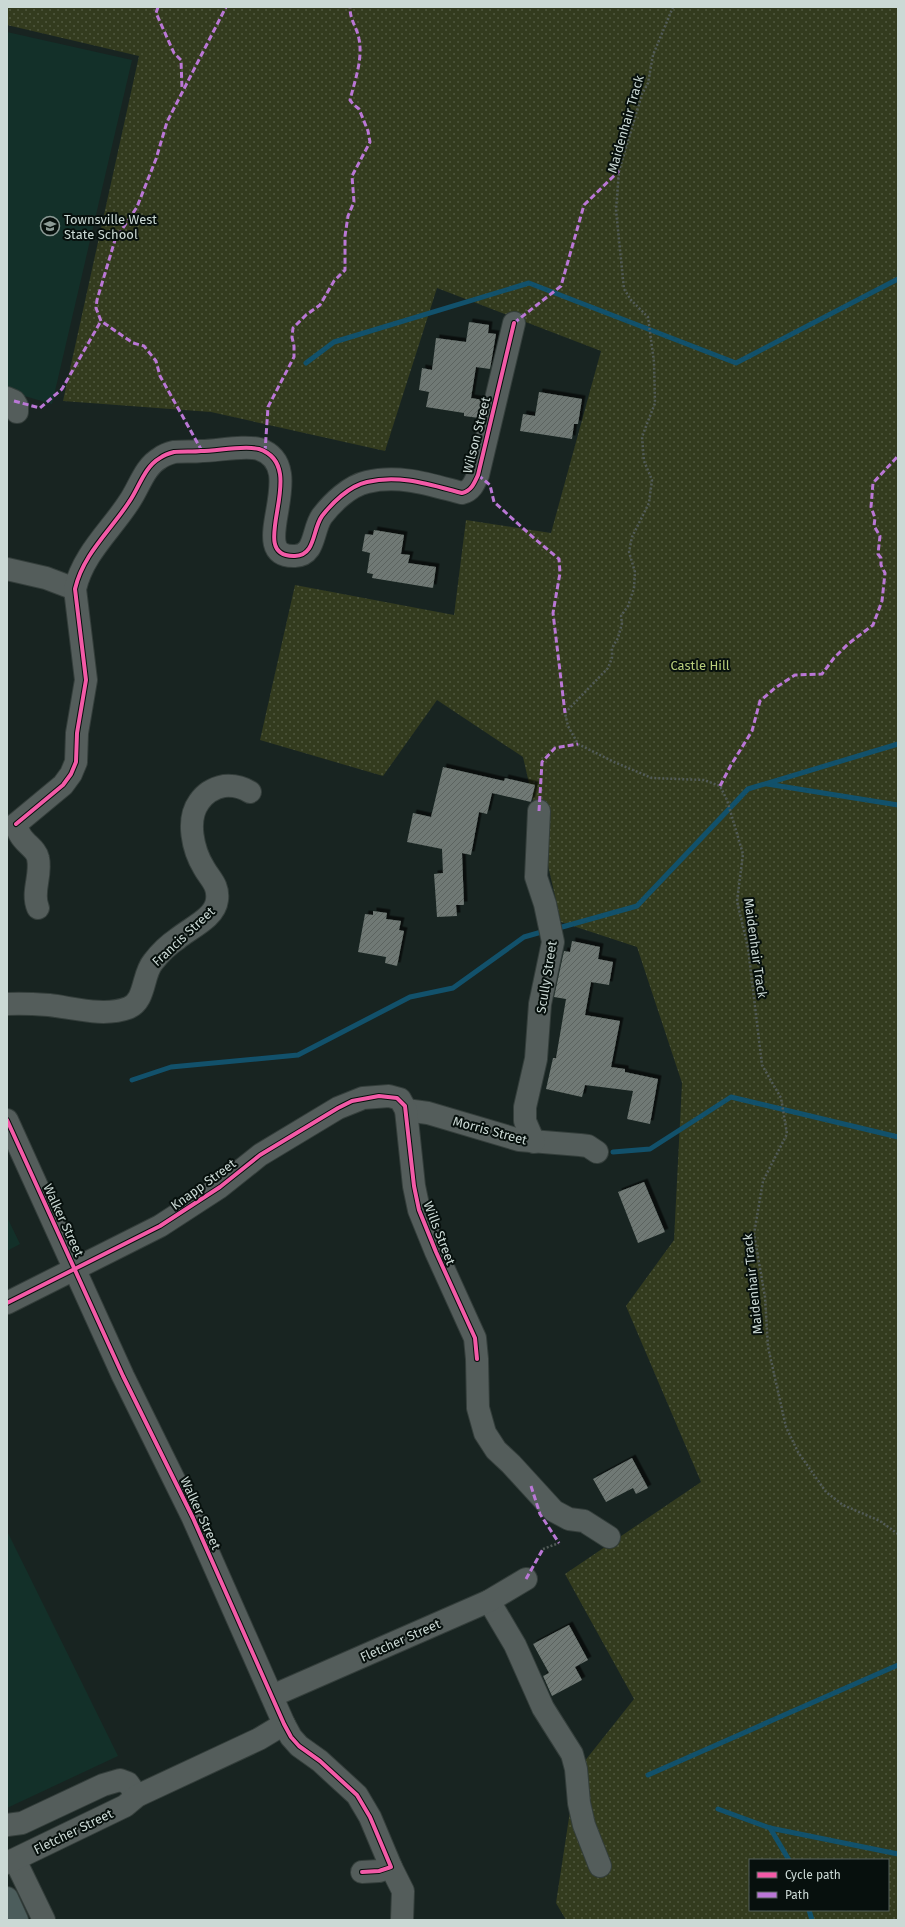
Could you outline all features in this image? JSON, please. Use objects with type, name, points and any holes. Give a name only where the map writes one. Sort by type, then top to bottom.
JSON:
[{"type":"main road","points":[[7,1898],[17,1920]]},
{"type":"street","name":"Wilson Street","points":[[75,589],[83,568],[95,547],[130,502],[146,473],[159,458],[174,452],[248,448],[259,449],[271,456],[279,467],[281,480],[274,539],[277,548],[285,554],[291,556],[308,551],[322,517],[345,494],[366,482],[386,479],[409,480],[465,493],[472,487],[478,475],[514,323]]},
{"type":"street","points":[[7,569],[46,578],[75,589],[86,680],[78,729],[76,762],[71,774],[63,785],[11,823],[20,837],[35,852],[38,858],[39,868],[35,896],[38,908]]},
{"type":"street","name":"Francis Street","points":[[7,1004],[44,1005],[107,1011],[128,1008],[135,1003],[141,994],[146,972],[153,962],[172,942],[208,916],[216,906],[218,895],[216,884],[204,869],[195,847],[193,828],[194,810],[206,794],[218,787],[232,786],[250,792]]},
{"type":"street","name":"Scully Street","points":[[534,1142],[525,1121],[525,1107],[536,1059],[540,1004],[553,946],[550,927],[536,877],[539,811]]},
{"type":"street","name":"Knapp Street","points":[[7,1303],[160,1226],[220,1186],[260,1155],[338,1108],[363,1098],[389,1096],[400,1099],[406,1110]]},
{"type":"street","points":[[493,1132],[516,1124],[525,1107]]},
{"type":"street","name":"Morris Street","points":[[406,1110],[428,1113],[534,1142],[588,1146],[597,1152]]},
{"type":"street","name":"Wills Street","points":[[406,1110],[414,1186],[419,1210],[436,1252],[473,1333],[477,1358],[478,1408],[481,1423],[490,1442],[554,1511],[569,1519],[582,1521],[609,1537]]},
{"type":"street","name":"Walker Street","points":[[7,1120],[123,1376],[193,1518],[284,1724],[291,1737],[299,1746],[320,1761],[357,1795],[370,1817],[403,1891],[402,1920]]},
{"type":"street","name":"Fletcher Street","points":[[272,1696],[489,1601],[526,1579]]},
{"type":"street","points":[[489,1601],[515,1645],[543,1708],[572,1754],[576,1769],[582,1820],[600,1866]]},
{"type":"street","name":"Fletcher Street","points":[[17,1859],[125,1806],[137,1796],[259,1739],[284,1724]]},
{"type":"street","points":[[44,1920],[17,1859],[20,1843],[18,1829],[14,1824],[115,1781],[128,1783],[137,1796]]},
{"type":"street","points":[[362,1872],[391,1867]]},
{"type":"path","points":[[543,1550],[559,1543]]},
{"type":"shaded area","name":"Townsville West State School","points":[[7,32],[132,60],[52,404],[7,391]]},
{"type":"shaded area","points":[[7,1217],[20,1244],[7,1251]]},
{"type":"shaded area","points":[[7,1531],[118,1756],[7,1808]]},
{"type":"green space","name":"Castle Hill","points":[[7,7],[898,7],[898,1920],[566,1920],[556,1903],[576,1772],[634,1699],[565,1574],[701,1482],[626,1306],[674,1240],[682,1083],[637,947],[561,922],[523,757],[437,700],[383,776],[260,740],[295,585],[454,615],[466,520],[551,533],[601,351],[437,288],[385,451],[211,412],[63,401],[139,56],[7,25]]},
{"type":"building","points":[[469,322],[489,325],[488,333],[496,334],[490,369],[476,367],[471,398],[483,400],[479,418],[464,416],[464,413],[426,407],[429,392],[419,390],[422,368],[432,370],[436,338],[466,342]]},
{"type":"building","points":[[539,392],[582,399],[578,424],[574,424],[572,439],[520,431],[523,414],[535,416]]},
{"type":"building","points":[[374,530],[404,535],[401,554],[410,555],[408,563],[436,567],[433,588],[372,578],[373,574],[367,573],[370,553],[362,551],[365,534],[373,535]]},
{"type":"building","points":[[443,767],[504,781],[505,778],[535,785],[531,802],[492,793],[487,814],[479,812],[471,855],[462,853],[464,905],[456,905],[457,916],[437,917],[434,874],[443,873],[442,849],[407,842],[413,813],[431,817]]},
{"type":"building","points":[[373,911],[387,913],[386,919],[401,921],[399,930],[404,931],[397,966],[385,963],[386,957],[358,952],[365,914],[373,915]]},
{"type":"building","points":[[572,941],[600,947],[598,959],[613,962],[609,985],[591,982],[585,1015],[620,1021],[611,1067],[625,1069],[625,1072],[658,1079],[650,1124],[627,1119],[633,1091],[585,1085],[582,1097],[546,1089],[553,1058],[556,1058],[566,999],[554,997],[564,951],[570,952]]},
{"type":"building","points":[[644,1182],[665,1232],[638,1243],[618,1192]]},
{"type":"building","points":[[632,1458],[648,1488],[636,1494],[633,1488],[606,1502],[593,1479]]},
{"type":"building","points":[[569,1625],[588,1660],[575,1667],[582,1680],[552,1696],[543,1676],[549,1673],[533,1644]]},
{"type":"waterway","points":[[306,363],[334,342],[529,283],[736,363],[898,279]]},
{"type":"waterway","points":[[555,929],[637,906],[748,789],[898,744]]},
{"type":"waterway","points":[[767,784],[898,805]]},
{"type":"waterway","points":[[132,1080],[171,1067],[298,1055],[410,997],[453,988],[524,937],[545,931]]},
{"type":"waterway","points":[[613,1152],[650,1149],[731,1097],[898,1137]]},
{"type":"waterway","points":[[648,1775],[898,1665]]},
{"type":"waterway","points":[[718,1809],[770,1828],[898,1854]]},
{"type":"waterway","points":[[770,1828],[788,1859]]},
{"type":"waterway","points":[[809,1911],[812,1920]]},
{"type":"marked path","points":[[158,7],[156,13],[174,53],[181,60],[182,88]]},
{"type":"marked path","points":[[202,451],[160,376],[156,361],[144,346],[133,343],[101,321],[96,308],[115,240],[137,207],[156,159],[167,122],[226,7]]},
{"type":"marked path","points":[[265,452],[268,407],[294,357],[292,337],[293,328],[306,315],[320,305],[334,281],[345,270],[345,236],[348,216],[354,202],[352,176],[370,142],[368,131],[359,109],[350,100],[358,70],[360,54],[359,39],[351,16],[350,7]]},
{"type":"marked path","points":[[514,323],[561,286],[584,205],[619,171]]},
{"type":"marked path","points":[[14,401],[40,408],[62,389],[101,321]]},
{"type":"marked path","points":[[720,786],[752,731],[760,701],[775,688],[795,675],[822,674],[834,658],[848,644],[873,625],[882,601],[885,573],[881,565],[881,558],[878,554],[880,536],[874,526],[875,518],[871,507],[873,483],[898,456]]},
{"type":"marked path","points":[[478,475],[490,485],[494,502],[559,559],[560,573],[553,613],[565,713]]},
{"type":"marked path","points":[[539,811],[542,762],[555,748],[578,744]]},
{"type":"marked path","points":[[531,1486],[540,1514],[559,1543]]},
{"type":"marked path","points":[[526,1579],[543,1549]]},
{"type":"cycle path","points":[[16,824],[63,785],[71,774],[76,762],[77,733],[86,680],[75,589],[79,576],[91,553],[122,512],[133,496],[146,472],[154,462],[163,456],[174,452],[207,451],[230,448],[259,449],[274,459],[280,474],[280,491],[275,528],[275,543],[280,553],[295,556],[302,555],[310,547],[322,516],[331,506],[347,491],[360,484],[391,479],[427,484],[462,493],[468,491],[472,487],[478,475],[514,323]]},
{"type":"cycle path","points":[[7,1303],[160,1226],[220,1187],[260,1155],[338,1108],[352,1101],[379,1096],[397,1098],[405,1106],[414,1186],[419,1210],[436,1252],[475,1338],[477,1359]]},
{"type":"cycle path","points":[[7,1120],[123,1376],[193,1518],[284,1724],[291,1737],[299,1746],[320,1761],[357,1795],[370,1817],[391,1867],[379,1871],[362,1872]]},
{"type":"place","name":"Townsville West State School","points":[[50,226]]}]
